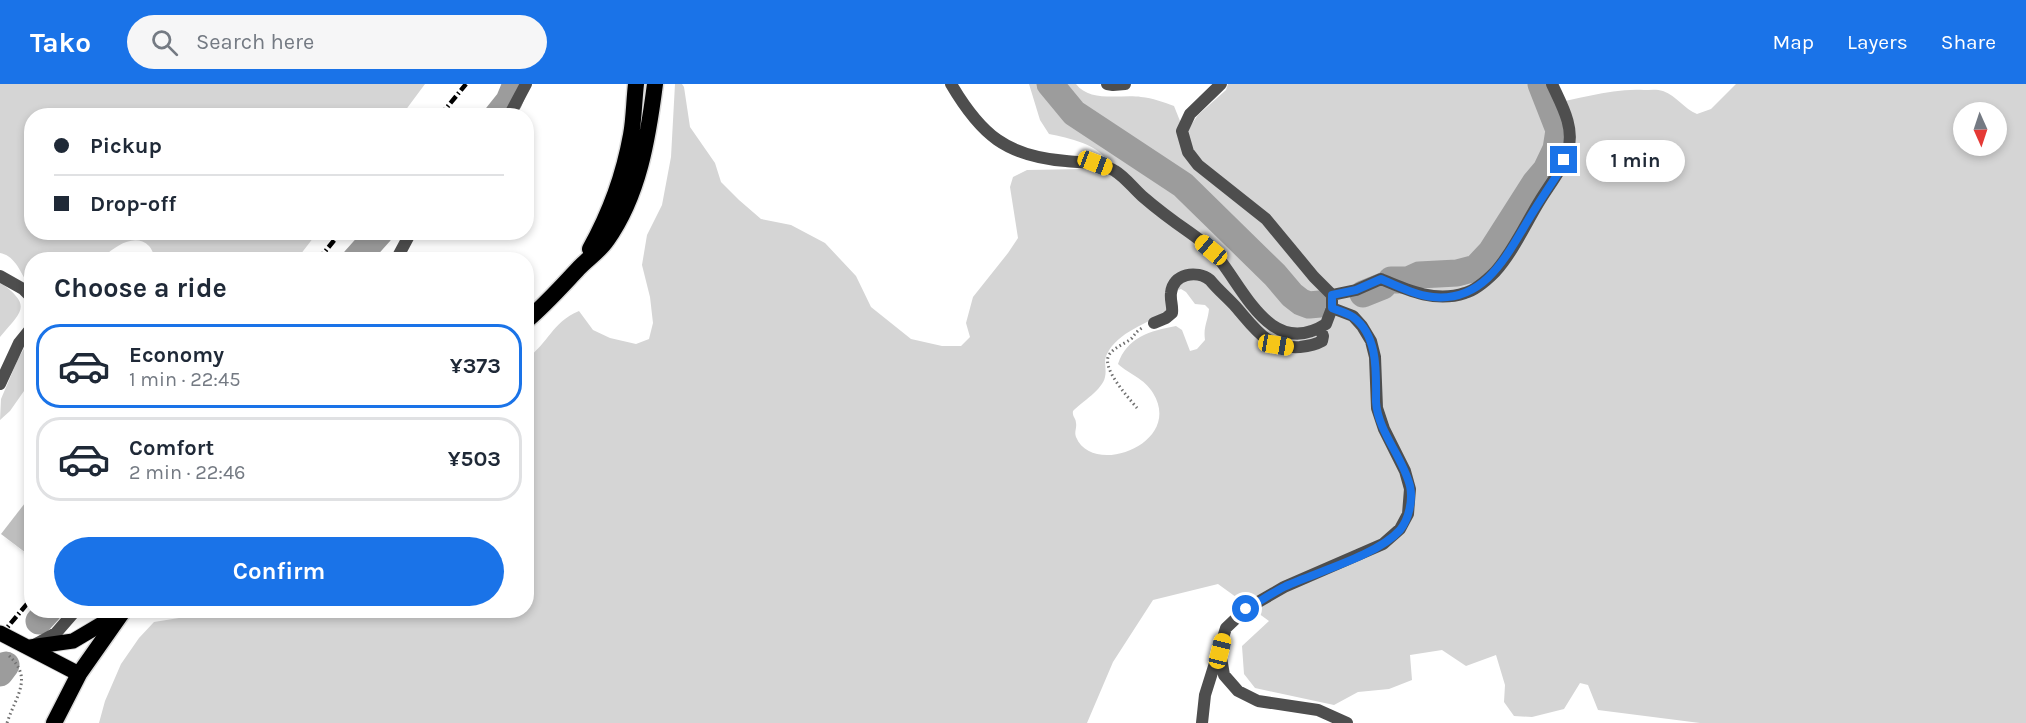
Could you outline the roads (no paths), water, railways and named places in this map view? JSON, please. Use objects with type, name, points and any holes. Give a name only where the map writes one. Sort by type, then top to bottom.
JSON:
[{"type":"highway","points":[[580,266],[598,235],[616,192],[632,134],[636,84]]},
{"type":"highway","points":[[534,315],[580,266],[606,243],[620,220],[638,175],[649,130],[655,84]]},
{"type":"highway","points":[[54,723],[79,674],[118,618]]},
{"type":"main road","points":[[30,647],[73,641],[111,618]]},
{"type":"main road","points":[[0,633],[79,674]]},
{"type":"street","points":[[513,108],[526,84]]},
{"type":"street","points":[[951,84],[965,107],[982,127],[1016,152],[1045,159],[1095,163],[1115,171],[1159,212],[1211,250],[1254,307],[1274,327],[1295,334],[1307,333],[1320,328],[1326,324],[1332,302],[1381,279],[1432,297],[1466,293],[1483,283],[1507,256],[1559,172],[1569,149],[1568,119],[1552,84]]},
{"type":"street","points":[[1107,84],[1125,84]]},
{"type":"street","points":[[1202,723],[1205,695],[1226,628],[1246,609],[1284,587],[1383,544],[1401,529],[1408,514],[1410,489],[1405,471],[1384,429],[1377,408],[1375,357],[1371,341],[1362,326],[1353,316],[1332,302],[1266,219],[1198,165],[1188,152],[1182,132],[1190,114],[1221,84]]},
{"type":"street","points":[[1154,323],[1172,313],[1171,291],[1180,277],[1196,273],[1210,280],[1260,334],[1276,345],[1292,347],[1317,345],[1323,336],[1320,328]]},
{"type":"street","points":[[0,276],[24,291]]},
{"type":"street","points":[[0,384],[24,337]]},
{"type":"street","points":[[30,647],[56,633],[69,618]]},
{"type":"street","points":[[1220,651],[1224,675],[1238,691],[1258,701],[1317,710],[1347,723]]},
{"type":"waterway","points":[[503,108],[516,84]]},
{"type":"waterway","points":[[1050,84],[1074,113],[1183,185],[1275,275],[1292,295],[1309,305],[1320,304]]},
{"type":"waterway","points":[[1391,280],[1408,280],[1419,275],[1457,273],[1476,268],[1491,252],[1535,183],[1546,170],[1556,149],[1559,130],[1541,84]]},
{"type":"waterway","points":[[362,252],[373,240]]},
{"type":"waterway","points":[[1363,294],[1383,286]]},
{"type":"waterway","points":[[39,621],[42,618]]},
{"type":"waterway","points":[[0,673],[6,665]]},
{"type":"railway","points":[[446,108],[466,84]]},
{"type":"railway","points":[[325,252],[334,240]]},
{"type":"railway","points":[[0,636],[24,608]]}]
